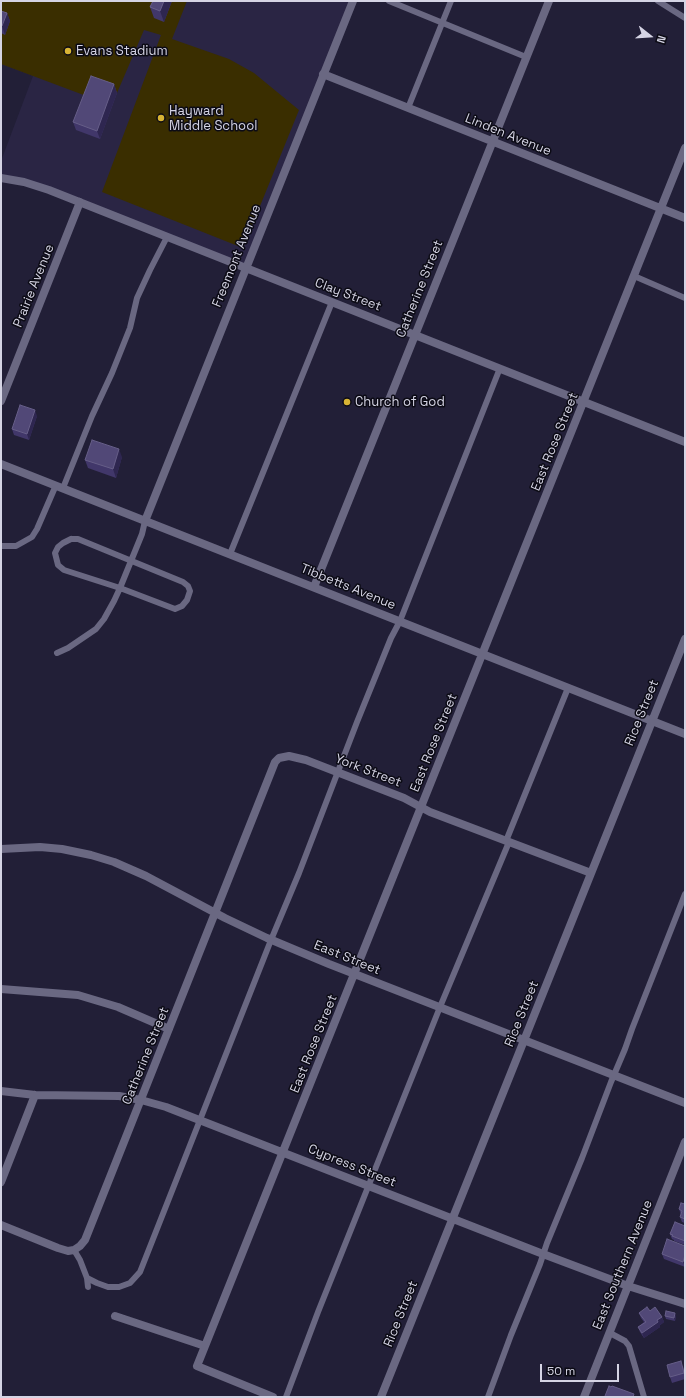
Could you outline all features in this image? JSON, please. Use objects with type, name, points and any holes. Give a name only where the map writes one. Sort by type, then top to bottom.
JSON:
[{"type":"street","name":"Freemont Avenue","points":[[145,521],[353,1]]},
{"type":"street","name":"Catherine Street","points":[[314,587],[549,1]]},
{"type":"street","name":"Linden Avenue","points":[[323,74],[685,218]]},
{"type":"street","name":"East Rose Street","points":[[273,1397],[197,1366],[685,148]]},
{"type":"street","name":"Clay Street","points":[[1,178],[24,182],[49,190],[685,442]]},
{"type":"street","name":"Prairie Avenue","points":[[1,401],[80,202]]},
{"type":"street","name":"Tibbetts Avenue","points":[[1,464],[685,734]]},
{"type":"street","name":"Rice Street","points":[[381,1397],[685,639]]},
{"type":"street","name":"York Street","points":[[255,813],[275,762],[280,758],[289,756],[306,760],[338,772],[404,798],[430,812],[591,873]]},
{"type":"street","name":"Catherine Street","points":[[74,1250],[85,1240],[90,1229],[255,813]]},
{"type":"street","name":"East Street","points":[[1,849],[40,847],[62,849],[91,855],[114,862],[146,876],[215,913],[271,940],[685,1103]]},
{"type":"street","points":[[1,989],[78,995],[118,1007],[169,1029]]},
{"type":"street","name":"Cypress Street","points":[[1,1091],[35,1095],[119,1096],[166,1107],[628,1286],[685,1304]]},
{"type":"street","points":[[1,1182],[35,1095]]},
{"type":"street","name":"East Southern Avenue","points":[[584,1397],[685,1142]]},
{"type":"street","points":[[1,1225],[58,1248],[68,1251],[74,1250]]},
{"type":"street","points":[[115,1316],[205,1346]]},
{"type":"lane","points":[[389,1],[442,24],[526,57]]},
{"type":"lane","points":[[408,108],[451,1]]},
{"type":"lane","points":[[658,1],[685,18]]},
{"type":"lane","points":[[1,546],[16,546],[32,537],[37,529],[59,487],[115,366],[130,328],[137,298],[167,237]]},
{"type":"lane","points":[[634,276],[685,298]]},
{"type":"lane","points":[[230,554],[332,302]]},
{"type":"lane","points":[[87,1278],[97,1284],[119,1287],[130,1283],[140,1272],[391,638],[400,621],[500,368]]},
{"type":"lane","points":[[57,653],[68,648],[96,629],[104,619],[120,588],[142,534],[145,521]]},
{"type":"lane","points":[[71,539],[78,539],[131,560],[183,582],[188,586],[190,591],[187,600],[182,606],[175,609],[120,588],[64,570],[58,565],[55,553],[63,542],[71,539]]},
{"type":"lane","points":[[286,1397],[318,1312],[508,841],[568,688]]},
{"type":"lane","points":[[488,1397],[547,1243],[582,1158],[685,894]]},
{"type":"lane","points":[[74,1250],[80,1260],[87,1278],[88,1287]]},
{"type":"lane","points":[[610,1333],[624,1341],[629,1346],[644,1397]]},
{"type":"shaded area","name":"Hayward Middle School","points":[[1,1],[352,1],[246,268],[80,202],[1,178],[1,161],[33,76],[1,64]]},
{"type":"shaded area","points":[[1,1],[187,1],[172,39],[229,59],[254,73],[299,110],[243,248],[102,192],[161,35],[144,30],[117,93],[94,84],[89,97],[1,64]]},
{"type":"building","points":[[153,1],[164,1],[160,11],[150,7]]},
{"type":"building","points":[[1,11],[7,13],[2,26],[1,26]]},
{"type":"building","points":[[91,76],[114,84],[97,131],[73,122]]},
{"type":"building","points":[[20,405],[35,410],[27,434],[12,429]]},
{"type":"building","points":[[92,440],[119,449],[113,469],[85,460]]},
{"type":"building","points":[[681,1203],[685,1204],[685,1219],[680,1217],[682,1211],[679,1209]]},
{"type":"building","points":[[675,1222],[685,1226],[685,1241],[670,1234]]},
{"type":"building","points":[[667,1239],[685,1246],[683,1262],[662,1254]]},
{"type":"building","points":[[647,1307],[650,1311],[655,1307],[662,1317],[657,1320],[658,1322],[642,1333],[638,1327],[646,1322],[639,1313]]},
{"type":"building","points":[[666,1311],[675,1313],[674,1318],[665,1316]]},
{"type":"building","points":[[681,1361],[684,1373],[670,1377],[667,1365]]},
{"type":"building","points":[[609,1386],[634,1394],[633,1397],[607,1397],[605,1396]]},
{"type":"place","name":"Evans Stadium","points":[[68,51]]},
{"type":"place","name":"Hayward Middle School","points":[[161,118]]},
{"type":"place","name":"Church of God","points":[[347,402]]}]
